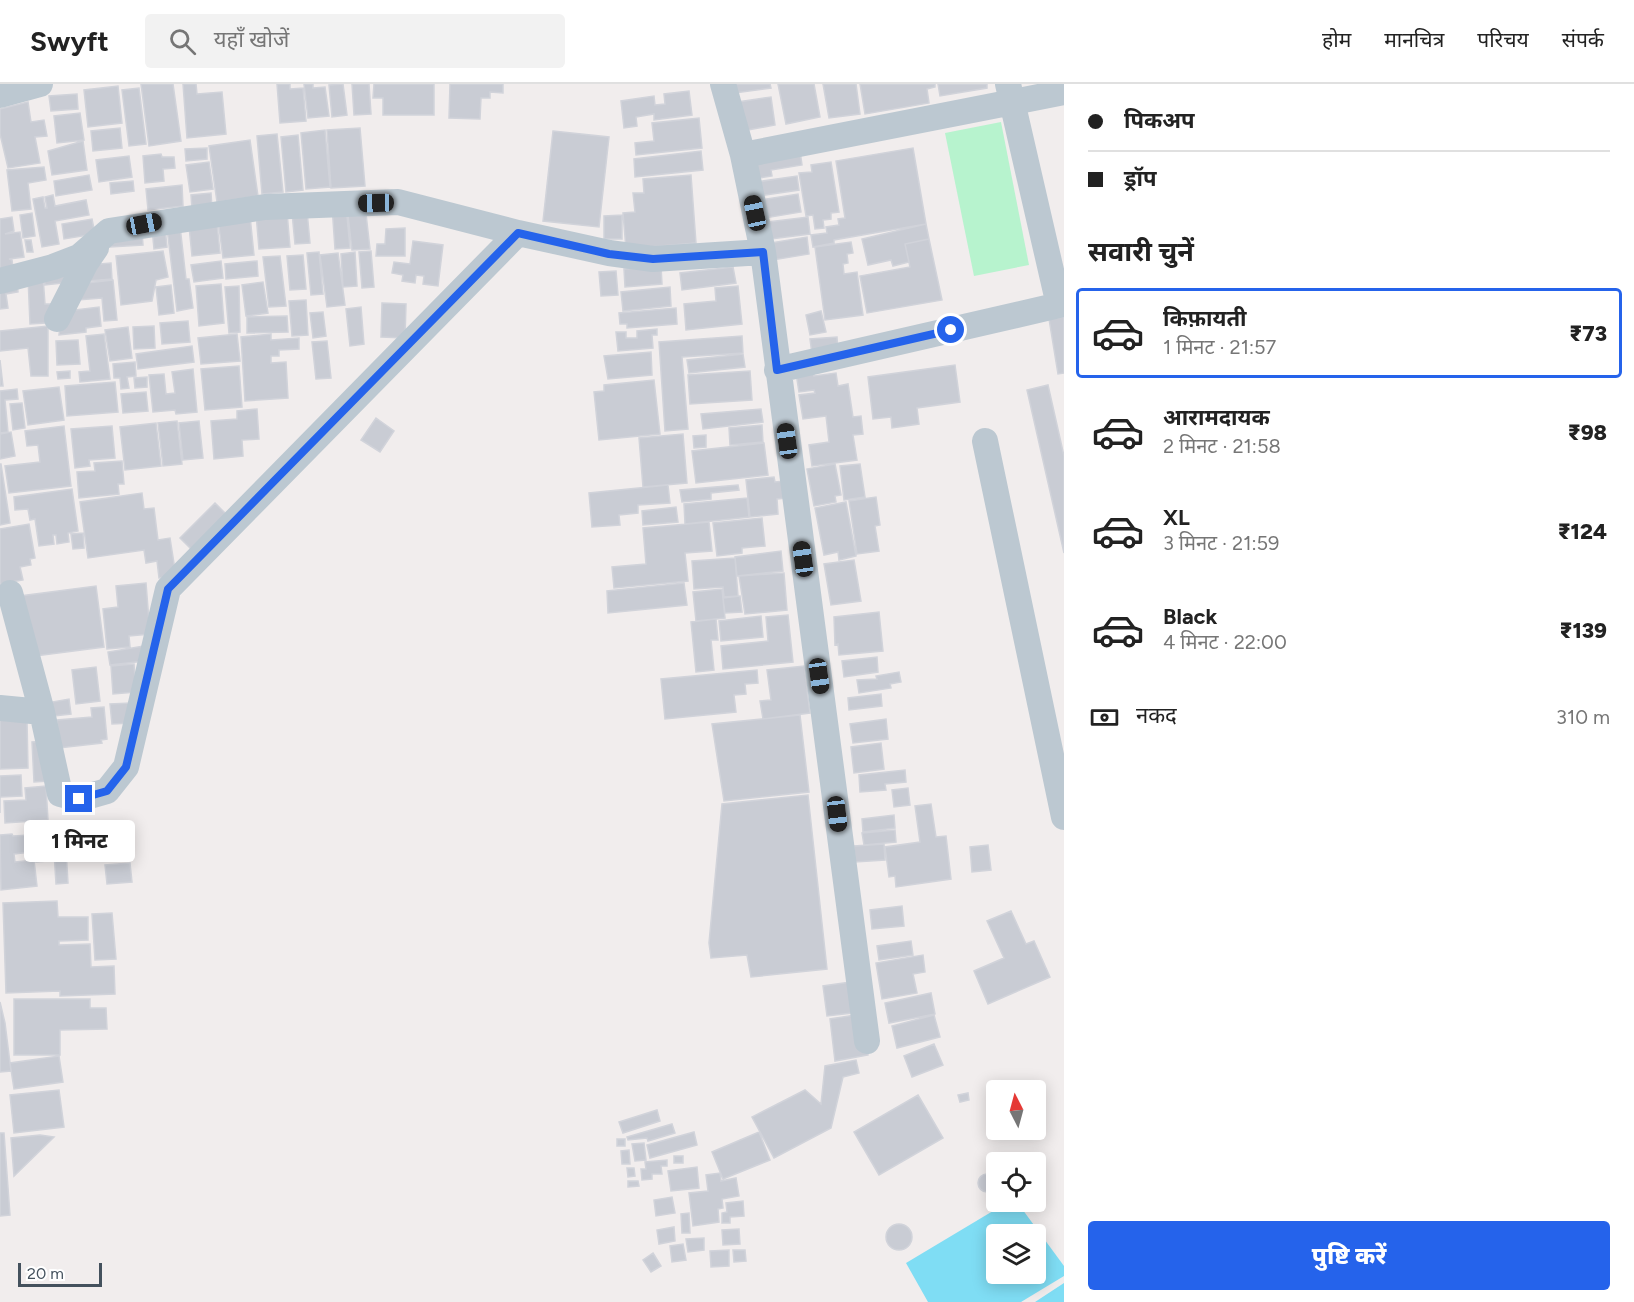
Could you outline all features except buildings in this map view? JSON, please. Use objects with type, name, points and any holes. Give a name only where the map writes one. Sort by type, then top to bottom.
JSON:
[{"type":"street","points":[[0,95],[40,84]]},
{"type":"street","points":[[723,84],[743,154],[763,252],[867,1041]]},
{"type":"street","points":[[743,154],[1010,94],[1064,92]]},
{"type":"street","points":[[777,370],[1062,304],[1010,94]]},
{"type":"street","points":[[0,281],[53,267],[79,257],[109,231],[265,207],[398,202],[609,254],[653,259],[763,252]]},
{"type":"street","points":[[57,319],[85,264],[109,231]]},
{"type":"street","points":[[10,593],[42,712],[60,794],[79,799],[107,791],[126,767],[168,589],[518,233]]},
{"type":"street","points":[[985,441],[1064,817]]},
{"type":"street","points":[[0,708],[42,712]]},
{"type":"green space","points":[[1001,122],[1029,265],[974,276],[945,133]]},
{"type":"water","points":[[991,1212],[1024,1212],[1033,1224],[986,1224],[986,1284],[1046,1284],[1046,1241],[1064,1266],[1064,1276],[1021,1302],[928,1302],[906,1263]]},
{"type":"water","points":[[1064,1283],[1064,1302],[1035,1302]]},
{"type":"route","points":[[79,799],[107,791],[126,767],[168,589],[518,233],[609,254],[653,259],[763,252],[777,370],[951,330]]}]
